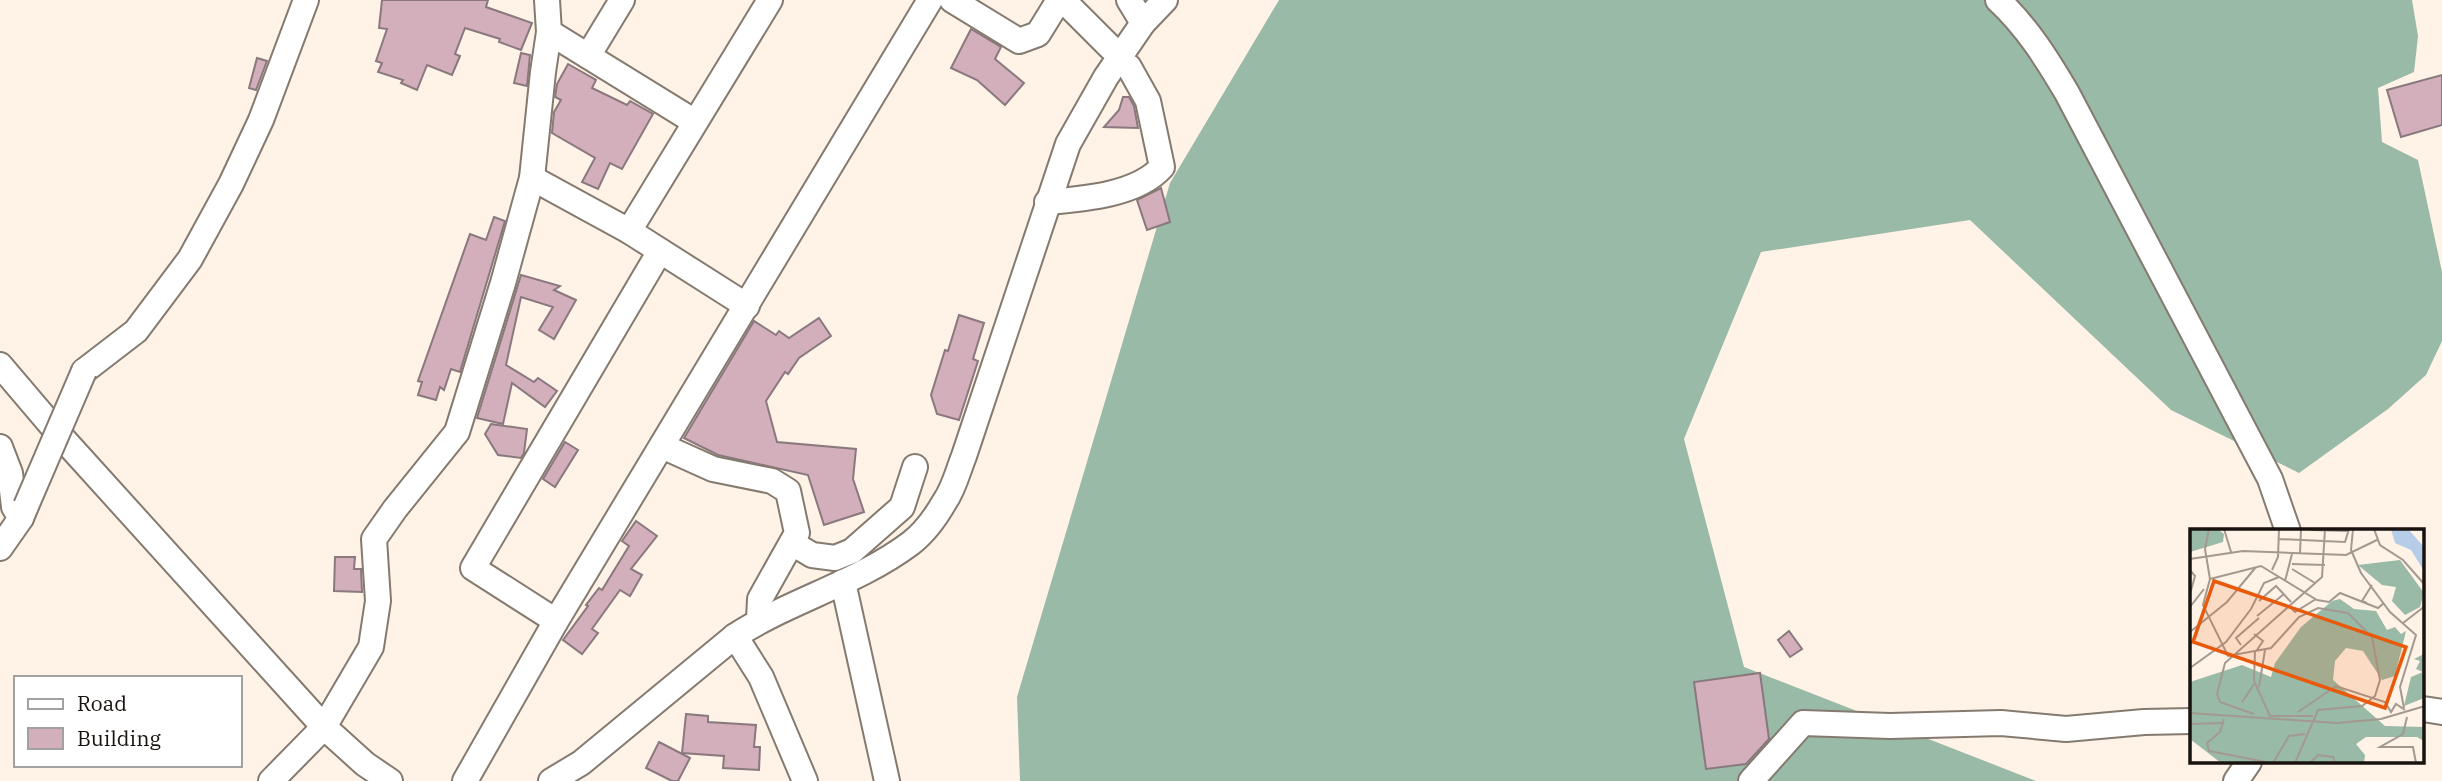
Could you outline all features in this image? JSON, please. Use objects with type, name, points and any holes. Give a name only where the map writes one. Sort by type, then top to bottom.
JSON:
[{"type":"street","points":[[0,548],[24,512],[84,371],[136,331],[190,259],[231,184],[261,120],[306,0]]},
{"type":"street","points":[[271,781],[324,727],[371,647],[378,601],[374,539],[457,432],[532,178],[549,32],[547,0]]},
{"type":"street","points":[[588,57],[622,0]]},
{"type":"street","points":[[629,231],[770,0]]},
{"type":"street","points":[[465,781],[556,621],[930,0]]},
{"type":"street","points":[[952,0],[1019,41],[1038,34],[1061,0],[1111,48]]},
{"type":"street","points":[[1129,0],[1143,23]]},
{"type":"street","points":[[551,781],[581,763],[735,636],[759,620],[843,582],[914,541],[946,500],[964,456],[1068,144],[1105,77],[1143,23],[1165,0]]},
{"type":"street","points":[[1998,0],[2015,15],[2067,93],[2270,479],[2287,529]]},
{"type":"street","points":[[549,32],[695,122]]},
{"type":"street","points":[[1047,202],[1081,200],[1114,193],[1154,176],[1162,167],[1148,101],[1129,67]]},
{"type":"street","points":[[532,178],[629,231],[747,306]]},
{"type":"street","points":[[556,621],[473,568],[660,251]]},
{"type":"street","points":[[0,365],[57,432],[324,727],[365,764],[390,781]]},
{"type":"street","points":[[662,446],[713,469],[772,481],[788,491],[797,533],[760,599],[759,620]]},
{"type":"street","points":[[0,447],[10,473],[14,507],[24,512]]},
{"type":"street","points":[[792,542],[812,555],[835,558],[852,551],[902,507],[915,467]]},
{"type":"street","points":[[843,582],[887,781]]},
{"type":"street","points":[[735,636],[761,677],[805,781]]},
{"type":"street","points":[[2424,709],[2442,712]]},
{"type":"street","points":[[1751,781],[1803,723],[1916,726],[2001,723],[2066,729],[2190,721]]},
{"type":"street","points":[[2236,781],[2248,764]]},
{"type":"green space","points":[[1279,0],[2412,0],[2418,36],[2414,72],[2378,88],[2382,142],[2418,160],[2442,272],[2442,341],[2426,375],[2388,409],[2299,473],[2171,410],[1970,220],[1761,252],[1684,439],[1744,667],[2036,781],[1020,781],[1017,697],[1170,183]]},
{"type":"building","points":[[382,0],[488,0],[486,7],[532,23],[521,50],[499,42],[500,39],[465,28],[455,54],[460,56],[452,75],[427,65],[417,90],[401,83],[403,80],[378,72],[382,63],[376,61],[387,29],[379,28]]},
{"type":"building","points":[[971,29],[1001,47],[995,59],[1024,83],[1005,105],[977,80],[951,68]]},
{"type":"building","points":[[521,53],[530,55],[527,86],[514,83]]},
{"type":"building","points":[[257,58],[267,61],[256,90],[249,88]]},
{"type":"building","points":[[568,64],[596,80],[592,88],[627,105],[630,101],[653,114],[622,169],[610,163],[598,189],[582,182],[595,158],[552,133],[554,112],[561,100],[555,97],[557,84]]},
{"type":"building","points":[[2442,75],[2442,125],[2401,137],[2387,90]]},
{"type":"building","points":[[1123,97],[1129,97],[1134,106],[1138,128],[1104,127],[1119,110]]},
{"type":"building","points":[[1161,188],[1170,222],[1147,230],[1137,200]]},
{"type":"building","points":[[494,217],[505,221],[460,372],[451,369],[444,390],[440,387],[436,400],[418,395],[422,382],[418,381],[470,234],[486,240]]},
{"type":"building","points":[[521,275],[560,286],[554,290],[576,300],[554,339],[539,330],[553,307],[521,297],[506,365],[534,382],[538,378],[557,391],[545,407],[512,383],[503,424],[477,418]]},
{"type":"building","points":[[959,315],[984,323],[973,359],[978,361],[959,420],[937,414],[931,395]]},
{"type":"building","points":[[819,318],[831,336],[799,358],[788,374],[785,372],[766,401],[777,442],[856,449],[853,479],[864,512],[824,525],[808,475],[718,455],[684,438],[754,321],[776,335],[779,331],[789,338]]},
{"type":"building","points":[[491,424],[527,429],[521,458],[498,455],[485,434]]},
{"type":"building","points":[[565,442],[578,450],[555,487],[543,479]]},
{"type":"building","points":[[636,521],[657,536],[631,569],[642,575],[630,596],[620,590],[592,629],[598,633],[582,654],[563,640],[599,588],[602,590],[629,546],[622,541]]},
{"type":"building","points":[[335,557],[355,557],[354,569],[361,569],[362,592],[334,591]]},
{"type":"building","points":[[1789,631],[1802,649],[1790,657],[1778,640]]},
{"type":"building","points":[[1760,673],[1769,739],[1746,764],[1706,769],[1694,682]]},
{"type":"building","points":[[686,714],[708,716],[708,722],[756,725],[754,747],[760,747],[759,770],[723,768],[724,756],[682,753]]},
{"type":"building","points":[[659,742],[690,758],[678,781],[672,781],[646,768]]}]
